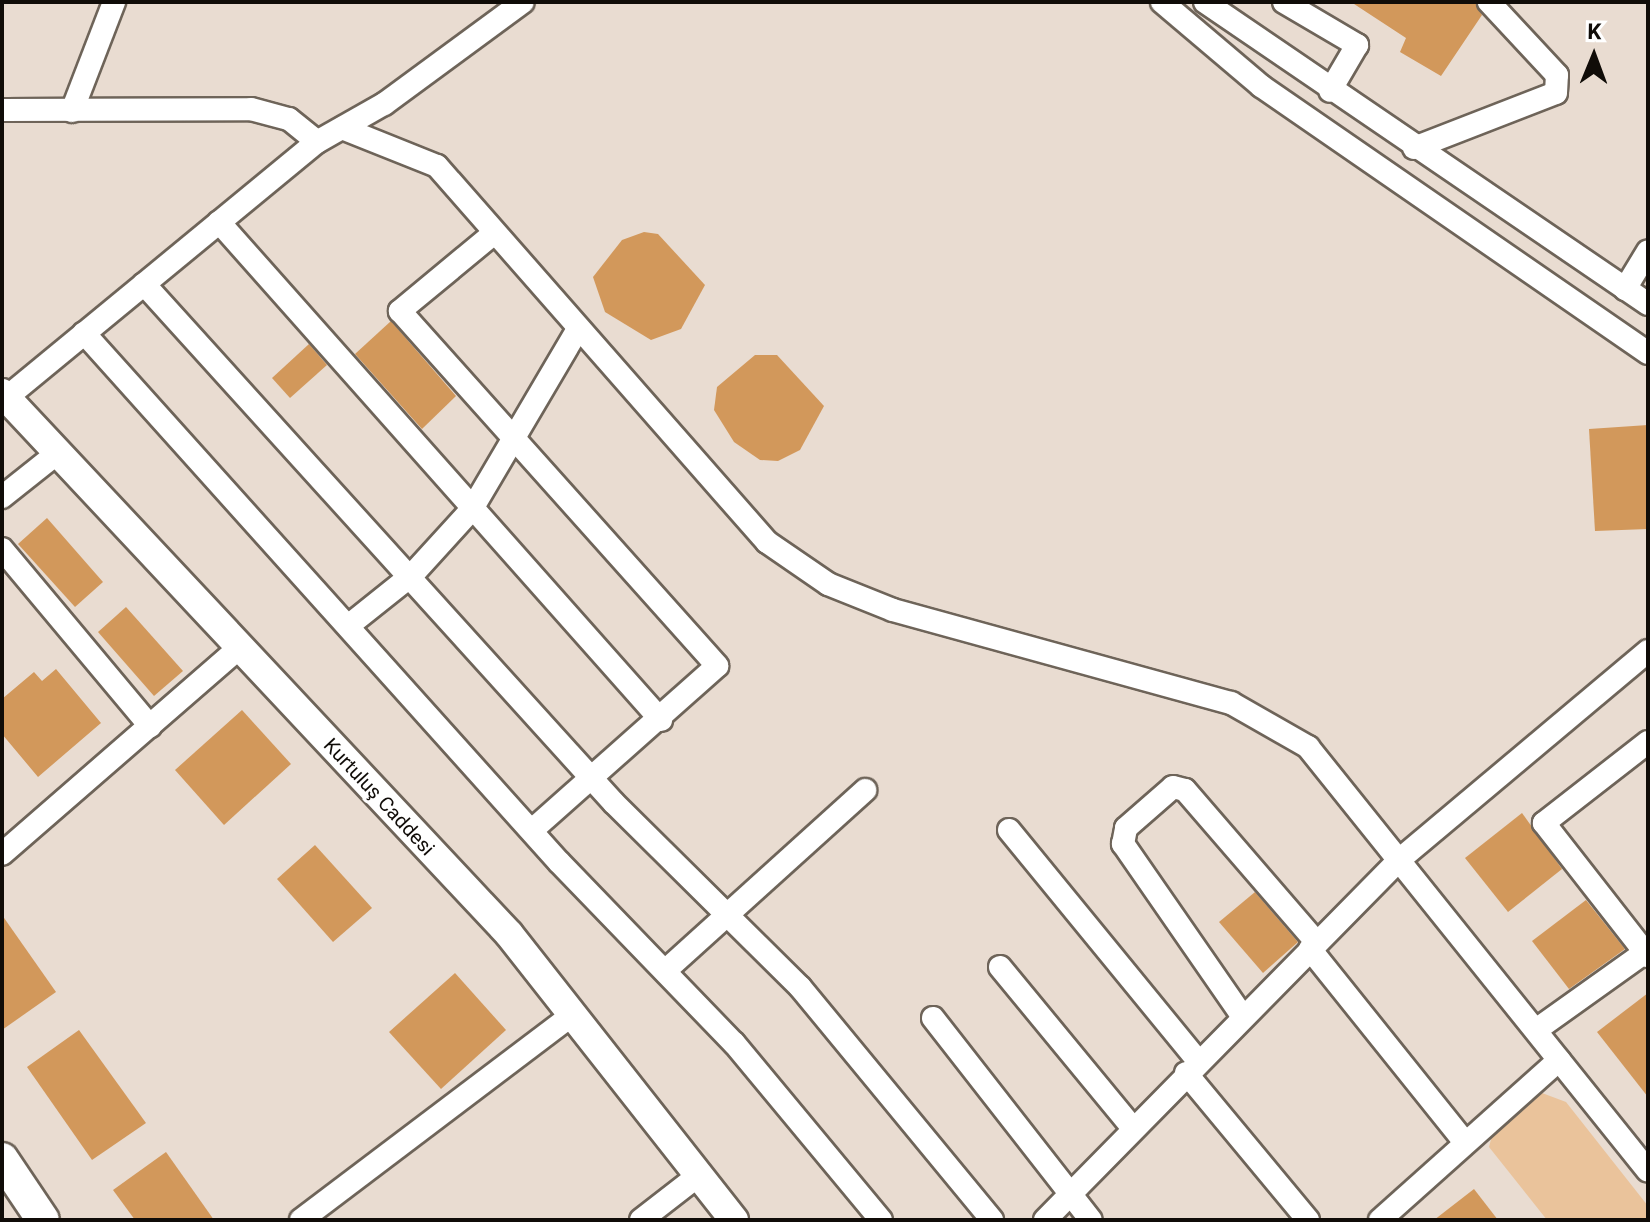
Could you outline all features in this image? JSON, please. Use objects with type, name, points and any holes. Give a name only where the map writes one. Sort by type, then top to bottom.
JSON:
[{"type":"highway","points":[[2,1159],[43,1220]]},
{"type":"main road","name":"Kurtuluş Caddesi","points":[[4,395],[55,455],[509,934],[734,1220]]},
{"type":"street","points":[[72,111],[114,2]]},
{"type":"street","points":[[4,395],[317,142],[342,128],[523,2]]},
{"type":"street","points":[[1162,2],[1261,86],[1648,353]]},
{"type":"street","points":[[1205,2],[1330,91],[1648,304]]},
{"type":"street","points":[[1284,2],[1357,45],[1330,91]]},
{"type":"street","points":[[1414,148],[1556,93],[1557,75],[1489,2]]},
{"type":"street","points":[[2,110],[251,109],[289,119],[317,142]]},
{"type":"street","points":[[342,128],[437,166],[577,331],[767,542],[828,584],[893,610],[1231,703],[1308,747],[1648,1171]]},
{"type":"street","points":[[219,222],[661,720]]},
{"type":"street","points":[[493,234],[400,311],[520,438],[717,666],[661,720],[532,830]]},
{"type":"street","points":[[1625,289],[1648,251]]},
{"type":"street","points":[[144,284],[412,575],[592,779],[800,987],[992,1220]]},
{"type":"street","points":[[348,626],[412,575],[472,509],[520,438],[577,331]]},
{"type":"street","points":[[84,333],[532,830],[778,1092],[881,1220]]},
{"type":"street","points":[[2,497],[55,455]]},
{"type":"street","points":[[2,549],[150,726]]},
{"type":"street","points":[[2,854],[238,649]]},
{"type":"street","points":[[1045,1220],[1132,1127],[1399,860],[1648,651]]},
{"type":"street","points":[[1536,1030],[1647,953],[1544,823],[1648,742]]},
{"type":"street","points":[[1243,1017],[1123,844],[1126,828],[1173,787],[1185,790],[1314,946],[1462,1139]]},
{"type":"street","points":[[665,971],[724,914],[865,790]]},
{"type":"street","points":[[1009,830],[1308,1220]]},
{"type":"street","points":[[1000,967],[1132,1127]]},
{"type":"street","points":[[302,1220],[572,1015]]},
{"type":"street","points":[[933,1018],[1091,1220]]},
{"type":"street","points":[[1380,1220],[1462,1139],[1559,1060]]},
{"type":"street","points":[[641,1220],[699,1175]]},
{"type":"shaded area","points":[[1542,1093],[1566,1102],[1648,1206],[1648,1220],[1547,1220],[1489,1147],[1493,1132]]},
{"type":"building","points":[[1351,2],[1475,2],[1482,15],[1441,76],[1400,52],[1406,38]]},
{"type":"building","points":[[644,232],[658,234],[705,285],[681,329],[651,340],[605,312],[593,277],[622,240]]},
{"type":"building","points":[[391,321],[456,396],[422,429],[355,354]]},
{"type":"building","points":[[309,344],[327,365],[290,398],[272,378]]},
{"type":"building","points":[[755,355],[777,355],[824,406],[800,450],[778,461],[760,460],[734,442],[714,410],[717,387]]},
{"type":"building","points":[[1648,425],[1648,529],[1595,531],[1589,429]]},
{"type":"building","points":[[47,518],[103,582],[75,607],[18,544]]},
{"type":"building","points":[[126,607],[183,671],[154,696],[98,632]]},
{"type":"building","points":[[56,669],[101,723],[38,777],[2,734],[2,699],[34,672],[42,681]]},
{"type":"building","points":[[242,710],[291,764],[224,825],[175,770]]},
{"type":"building","points":[[1522,813],[1562,869],[1508,912],[1465,858]]},
{"type":"building","points":[[315,845],[372,908],[333,942],[277,879]]},
{"type":"building","points":[[1255,892],[1298,942],[1263,973],[1219,922]]},
{"type":"building","points":[[1586,900],[1625,949],[1569,989],[1532,941]]},
{"type":"building","points":[[2,915],[56,992],[2,1030]]},
{"type":"building","points":[[455,973],[506,1030],[441,1089],[389,1032]]},
{"type":"building","points":[[1648,993],[1648,1097],[1597,1032]]},
{"type":"building","points":[[79,1030],[146,1123],[92,1160],[27,1067]]},
{"type":"building","points":[[166,1152],[214,1220],[135,1220],[113,1190]]},
{"type":"building","points":[[1474,1189],[1498,1220],[1434,1220]]}]
